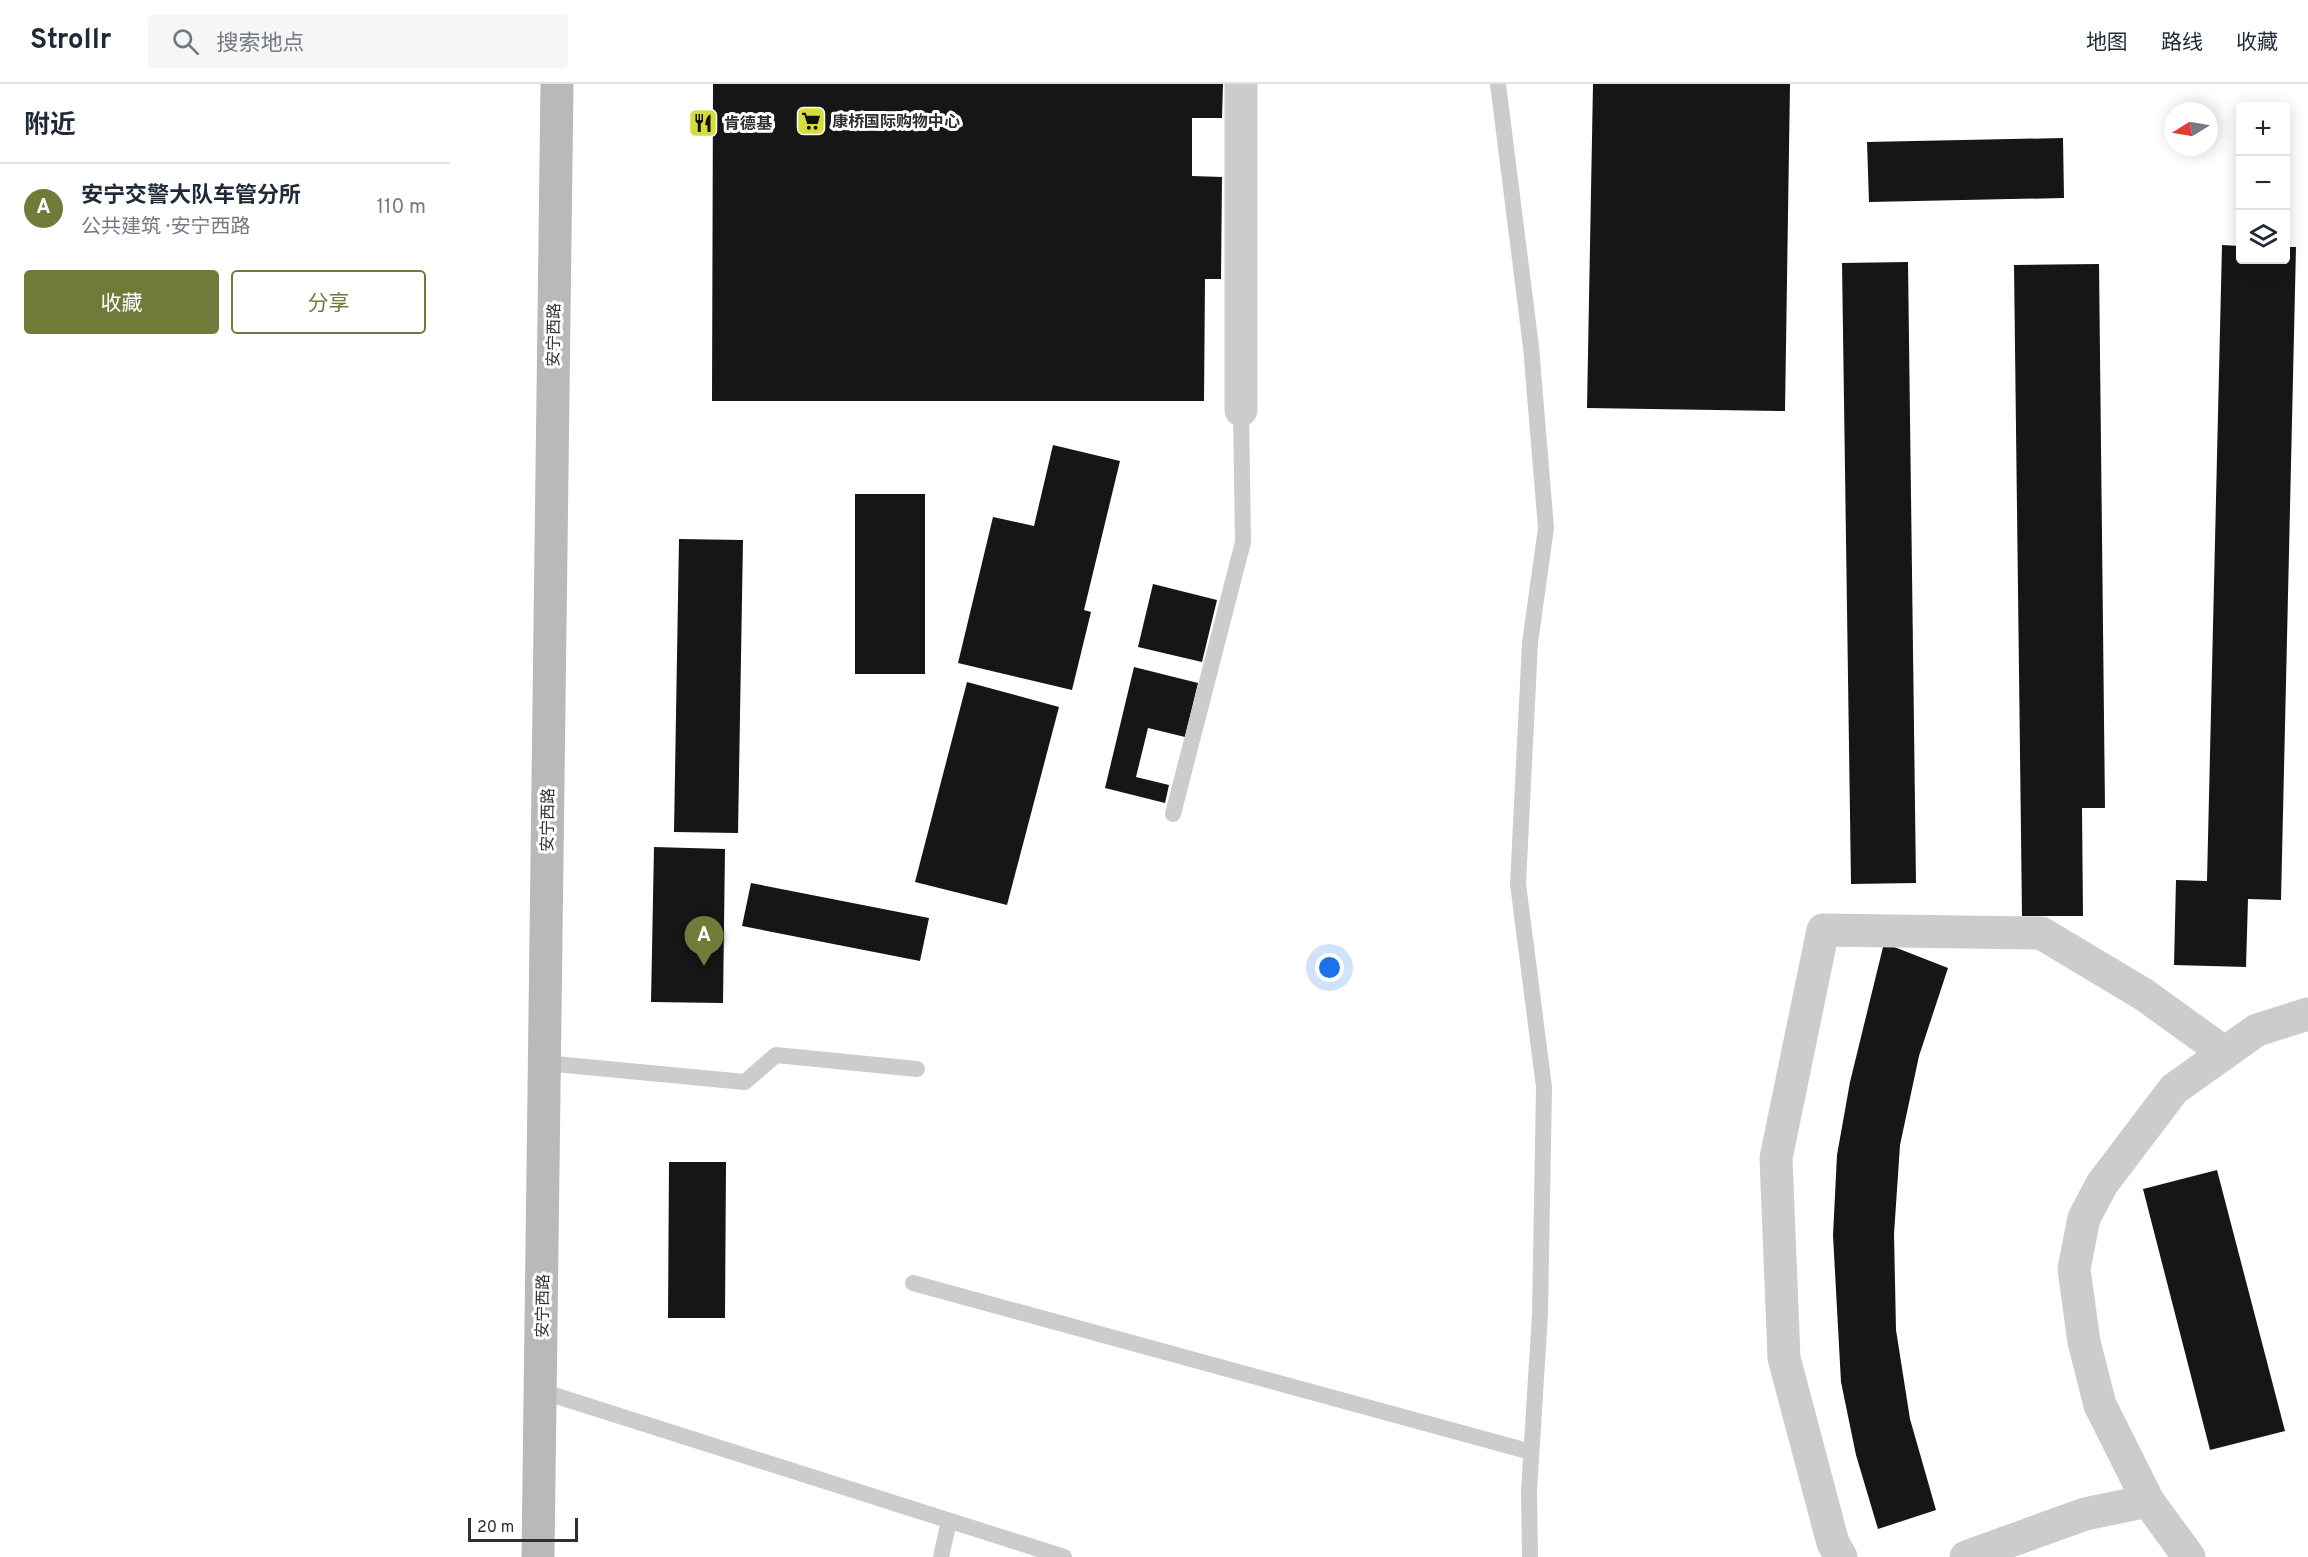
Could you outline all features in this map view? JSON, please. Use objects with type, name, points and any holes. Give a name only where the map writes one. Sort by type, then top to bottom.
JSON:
[{"type":"main road","name":"安宁西路","points":[[538,1557],[557,84]]},
{"type":"street","points":[[1241,84],[1241,410]]},
{"type":"street","points":[[1841,1557],[1833,1543],[1784,1358],[1776,1158],[1823,930],[2041,933],[2144,994],[2225,1053]]},
{"type":"street","points":[[2189,1557],[2148,1501],[2100,1405],[2084,1342],[2074,1269],[2084,1218],[2102,1184],[2174,1089],[2258,1030],[2308,1014]]},
{"type":"street","points":[[1966,1557],[2085,1515],[2148,1501]]},
{"type":"lane","points":[[1498,84],[1532,347],[1546,528],[1530,643],[1518,884],[1544,1087],[1540,1314],[1529,1490],[1530,1557]]},
{"type":"lane","points":[[1173,814],[1244,542],[1241,410]]},
{"type":"lane","points":[[544,1063],[745,1082],[776,1055],[917,1069]]},
{"type":"lane","points":[[913,1283],[1531,1452]]},
{"type":"lane","points":[[541,1390],[1064,1557]]},
{"type":"lane","points":[[941,1557],[949,1521]]},
{"type":"building","points":[[713,84],[1223,84],[1222,118],[1192,118],[1192,176],[1222,177],[1221,279],[1205,279],[1204,401],[712,401]]},
{"type":"building","points":[[1593,84],[1790,84],[1785,411],[1587,408]]},
{"type":"building","points":[[2063,138],[2064,198],[1869,202],[1867,142]]},
{"type":"building","points":[[2222,245],[2236,246],[2236,264],[2290,264],[2290,247],[2296,247],[2281,900],[2248,899],[2246,967],[2174,965],[2176,880],[2207,881]]},
{"type":"building","points":[[1908,262],[1916,883],[1851,884],[1842,263]]},
{"type":"building","points":[[2099,264],[2105,808],[2082,808],[2083,916],[2022,916],[2014,265]]},
{"type":"building","points":[[1053,445],[1120,461],[1084,610],[1091,612],[1072,690],[958,663],[993,517],[1034,526]]},
{"type":"building","points":[[855,494],[925,494],[925,674],[855,674]]},
{"type":"building","points":[[679,539],[743,540],[738,833],[674,832]]},
{"type":"building","points":[[1153,584],[1217,600],[1202,662],[1138,647]]},
{"type":"building","points":[[1134,667],[1198,683],[1185,737],[1148,728],[1136,777],[1169,785],[1165,803],[1105,788]]},
{"type":"building","points":[[967,682],[1059,707],[1007,905],[915,882]]},
{"type":"building","points":[[654,847],[725,849],[723,1003],[651,1002]]},
{"type":"building","points":[[751,883],[929,918],[920,961],[742,926]]},
{"type":"building","points":[[1884,943],[1948,968],[1919,1056],[1900,1145],[1894,1234],[1896,1330],[1910,1419],[1936,1510],[1878,1529],[1856,1455],[1841,1382],[1833,1235],[1837,1155],[1850,1082]]},
{"type":"building","points":[[669,1162],[726,1162],[725,1318],[668,1318]]},
{"type":"building","points":[[2217,1170],[2285,1431],[2210,1450],[2143,1189]]},
{"type":"place","name":"康桥国际购物中心","points":[[811,121]]},
{"type":"place","name":"肯德基","points":[[703,123]]},
{"type":"place","name":"安宁交警大队车管分所","points":[[704,966]]}]
